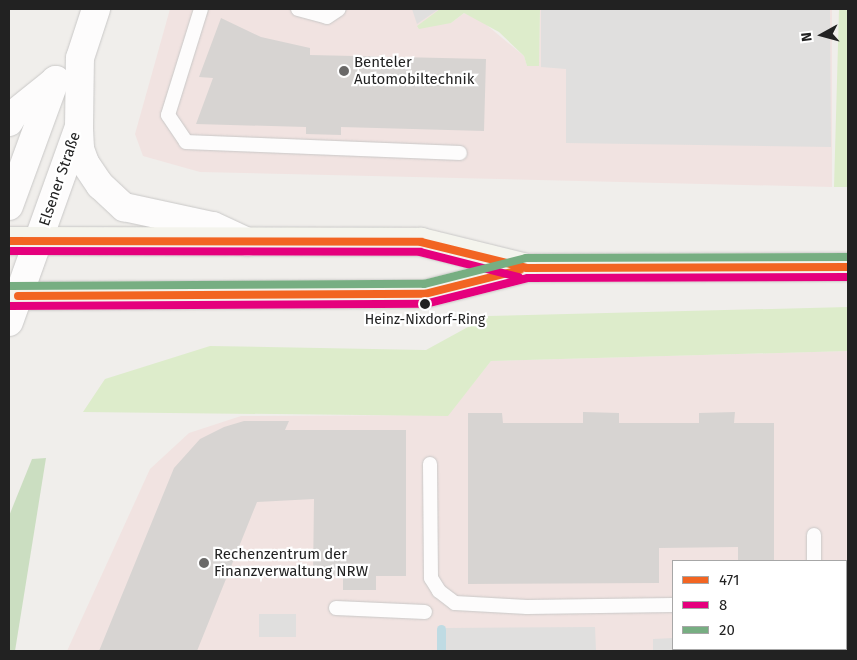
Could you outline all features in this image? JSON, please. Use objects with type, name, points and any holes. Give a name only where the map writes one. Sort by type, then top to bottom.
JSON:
[{"type":"main road","points":[[9,241],[420,242],[527,268],[848,267]]},
{"type":"main road","points":[[13,296],[425,294],[527,268]]},
{"type":"street","name":"Elsener Straße","points":[[9,322],[13,296],[39,241],[79,127],[80,58],[96,9]]},
{"type":"street","points":[[9,122],[14,114],[80,58]]},
{"type":"street","points":[[9,206],[55,80]]},
{"type":"street","points":[[79,127],[80,149],[85,163],[100,185],[124,207],[214,226],[248,242]]},
{"type":"lane","points":[[201,9],[168,115],[186,142],[460,153]]},
{"type":"lane","points":[[298,9],[327,17],[339,9]]},
{"type":"lane","points":[[430,464],[431,578],[439,592],[455,603],[527,607],[672,605]]},
{"type":"lane","points":[[814,536],[814,560]]},
{"type":"lane","points":[[336,608],[425,612]]},
{"type":"shaded area","points":[[170,9],[440,9],[451,23],[464,13],[483,22],[524,56],[527,66],[539,66],[540,9],[832,9],[832,187],[200,172],[143,156],[135,134]]},
{"type":"shaded area","points":[[412,9],[439,9],[417,24]]},
{"type":"shaded area","points":[[541,9],[830,9],[831,147],[566,143],[566,69],[541,67]]},
{"type":"shaded area","points":[[848,351],[848,651],[67,651],[150,469],[189,433],[241,416],[448,415],[491,361]]},
{"type":"shaded area","points":[[259,614],[296,614],[296,637],[259,637]]},
{"type":"shaded area","points":[[595,627],[596,651],[446,651],[446,628]]},
{"type":"shaded area","points":[[672,638],[672,650],[847,650],[847,644],[848,651],[653,651],[653,639]]},
{"type":"green space","points":[[440,9],[540,9],[539,66],[527,66],[524,56],[499,32],[464,13],[451,23],[419,29],[417,26]]},
{"type":"green space","points":[[839,9],[848,9],[848,187],[834,187]]},
{"type":"green space","points":[[848,307],[848,351],[491,361],[448,416],[83,412],[105,379],[210,346],[426,350],[488,316]]},
{"type":"green space","points":[[46,458],[15,651],[9,651],[9,516],[32,459]]},
{"type":"building","name":"Benteler Automobiltechnik","points":[[221,18],[261,37],[310,48],[310,55],[486,59],[484,131],[341,127],[341,135],[306,134],[306,127],[196,124],[213,78],[199,77]]},
{"type":"building","points":[[583,412],[619,413],[619,423],[699,423],[699,413],[735,412],[734,423],[774,423],[774,560],[738,560],[738,547],[659,548],[659,583],[468,584],[468,413],[502,413],[503,423],[583,423]]},
{"type":"building","points":[[244,421],[289,421],[285,430],[406,430],[406,576],[376,576],[376,590],[343,590],[343,576],[313,576],[314,499],[257,502],[197,651],[99,651],[174,468],[200,439],[224,427]]},
{"type":"waterway","points":[[441,629],[441,651]]},
{"type":"transit line","name":"471","points":[[9,241],[421,242],[527,268],[848,267]]},
{"type":"transit line","name":"8","points":[[9,251],[420,252],[519,277]]},
{"type":"transit line","name":"20","points":[[9,286],[424,284],[526,258],[848,257]]},
{"type":"transit line","name":"471","points":[[18,296],[425,294],[520,270]]},
{"type":"transit line","name":"8","points":[[9,306],[425,304],[528,278],[848,277]]},
{"type":"place","name":"Benteler Automobiltechnik","points":[[344,71]]},
{"type":"place","name":"Heinz-Nixdorf-Ring","points":[[425,304]]},
{"type":"place","name":"Rechenzentrum der Finanzverwaltung NRW","points":[[204,563]]}]
